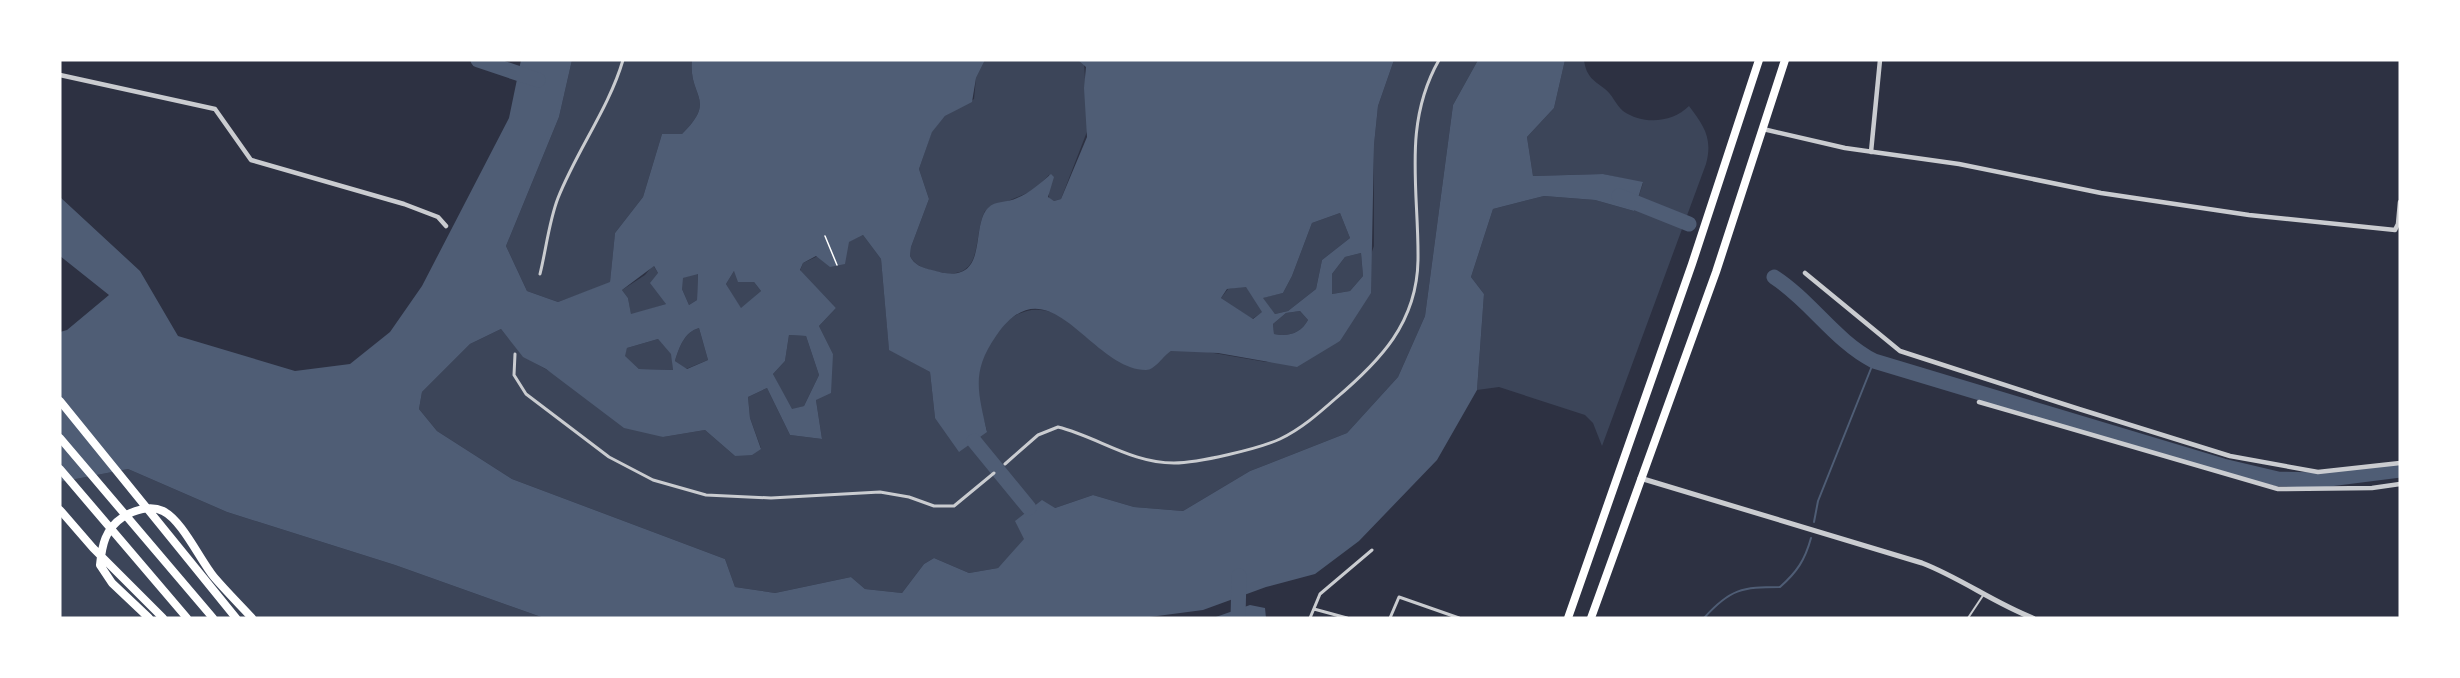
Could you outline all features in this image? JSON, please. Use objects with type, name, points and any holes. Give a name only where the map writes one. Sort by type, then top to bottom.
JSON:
[{"type":"highway","points":[[1568,618],[1692,264],[1759,60]]},
{"type":"highway","points":[[1591,618],[1716,272],[1785,60]]},
{"type":"highway","points":[[60,401],[138,494],[181,552],[236,618]]},
{"type":"highway","points":[[60,438],[213,618]]},
{"type":"highway","points":[[60,469],[187,618]]},
{"type":"highway","points":[[149,618],[112,583],[100,565],[106,534],[117,521],[132,511],[142,508],[162,511],[175,521],[214,577],[252,618]]},
{"type":"highway","points":[[60,510],[93,548],[163,618]]},
{"type":"street","points":[[540,274],[557,200],[581,147],[614,89],[623,60]]},
{"type":"street","points":[[1005,464],[1038,435],[1058,427],[1146,461],[1175,463],[1279,440],[1304,426],[1372,367],[1401,328],[1412,303],[1418,262],[1413,160],[1417,124],[1439,60]]},
{"type":"street","points":[[1871,152],[1880,60]]},
{"type":"street","points":[[60,75],[215,109],[251,160],[404,204],[438,217],[447,226]]},
{"type":"street","points":[[1762,129],[1871,152],[1959,164],[2101,193],[2229,212],[2395,230],[2398,224],[2400,202]]},
{"type":"street","points":[[1805,273],[1900,351],[2070,406],[2230,456],[2318,472],[2400,463]]},
{"type":"street","points":[[515,354],[514,375],[526,394],[609,457],[653,480],[706,495],[771,498],[880,492],[909,496],[934,506],[954,506],[994,473]]},
{"type":"street","points":[[1979,402],[2278,489],[2372,488],[2400,484]]},
{"type":"street","points":[[1640,478],[1922,563],[1950,574],[2033,618]]},
{"type":"street","points":[[1310,618],[1320,594],[1372,550]]},
{"type":"street","points":[[1390,618],[1399,597],[1460,618]]},
{"type":"street","points":[[1314,609],[1347,618]]},
{"type":"lane","points":[[1968,618],[1984,594]]},
{"type":"path","points":[[825,236],[837,265]]},
{"type":"shaded area","points":[[521,60],[572,60],[559,117],[506,246],[527,291],[558,302],[610,282],[615,233],[643,197],[662,134],[682,134],[698,113],[700,105],[692,72],[692,60],[985,60],[976,78],[972,102],[945,116],[932,132],[919,169],[929,199],[911,247],[910,256],[916,264],[922,267],[951,274],[963,271],[971,264],[983,217],[991,205],[1022,196],[1051,174],[1054,177],[1048,197],[1054,201],[1061,199],[1087,137],[1084,88],[1086,67],[1078,60],[1394,60],[1378,106],[1374,145],[1371,293],[1340,341],[1297,367],[1218,353],[1171,351],[1153,368],[1146,370],[1126,365],[1052,313],[1034,309],[1015,315],[996,336],[988,349],[979,382],[979,394],[987,432],[959,452],[935,418],[930,372],[889,350],[881,259],[863,235],[849,242],[845,264],[830,267],[816,256],[803,263],[800,270],[836,308],[819,326],[833,354],[831,393],[816,400],[822,439],[790,435],[767,388],[748,397],[750,418],[761,449],[752,455],[735,456],[705,430],[663,437],[624,428],[546,369],[523,357],[501,329],[470,344],[422,392],[419,409],[437,431],[512,479],[725,559],[735,587],[775,593],[851,577],[865,589],[902,593],[924,564],[934,558],[969,573],[998,568],[1024,539],[1015,521],[1042,500],[1055,508],[1093,495],[1134,507],[1183,511],[1250,471],[1347,433],[1398,377],[1425,316],[1453,105],[1478,60],[1565,60],[1554,108],[1527,137],[1533,176],[1603,174],[1643,182],[1634,211],[1595,200],[1544,196],[1493,209],[1471,277],[1484,294],[1477,390],[1437,460],[1359,541],[1315,574],[1266,587],[1203,610],[1142,618],[544,618],[395,565],[227,512],[128,469],[60,482],[60,332],[67,330],[109,295],[60,256],[60,197],[140,271],[178,336],[295,371],[350,364],[390,332],[422,286],[509,118]],"holes":[[[1340,213],[1350,238],[1322,260],[1316,289],[1288,311],[1275,314],[1263,298],[1283,293],[1292,276],[1312,223]],[[1361,253],[1363,276],[1350,291],[1332,294],[1332,274],[1345,257]],[[654,266],[658,273],[650,283],[666,304],[631,314],[628,298],[622,290]],[[734,271],[738,282],[754,282],[761,291],[741,308],[726,284]],[[698,274],[697,300],[689,305],[682,289],[683,278]],[[1246,287],[1262,312],[1253,319],[1221,298],[1227,289]],[[1300,311],[1308,320],[1298,331],[1285,335],[1274,334],[1273,324],[1286,313]],[[699,328],[708,360],[687,369],[675,361],[680,346],[689,333]],[[789,335],[806,336],[819,375],[804,406],[792,409],[773,374],[785,361]],[[658,339],[671,354],[673,370],[639,369],[625,356],[627,348]]]},
{"type":"shaded area","points":[[572,60],[692,60],[692,72],[700,105],[693,122],[682,134],[662,134],[643,197],[615,233],[610,283],[558,302],[527,291],[506,246],[559,117]]},
{"type":"shaded area","points":[[985,60],[1078,60],[1084,62],[1088,129],[1061,199],[1054,201],[1049,199],[1049,175],[1034,190],[985,211],[975,255],[971,264],[964,270],[953,273],[926,269],[918,265],[910,256],[911,247],[929,199],[919,169],[932,131],[945,116],[974,99],[976,78]]},
{"type":"shaded area","points":[[1394,60],[1478,60],[1453,105],[1425,316],[1398,377],[1347,433],[1250,471],[1183,511],[1134,507],[1093,495],[1055,508],[998,568],[969,573],[934,558],[924,564],[902,593],[865,589],[851,577],[775,593],[735,587],[725,559],[512,479],[437,431],[419,409],[422,392],[470,344],[501,329],[523,356],[663,437],[705,430],[735,456],[761,448],[750,418],[748,397],[767,388],[790,435],[822,439],[816,400],[833,354],[819,326],[836,308],[800,271],[803,263],[863,235],[881,259],[889,349],[930,372],[935,418],[987,431],[977,391],[979,371],[991,341],[1000,328],[1011,318],[1024,312],[1038,310],[1060,316],[1121,362],[1171,351],[1202,351],[1266,362],[1340,341],[1374,246],[1374,145],[1378,106]]},
{"type":"shaded area","points":[[1565,60],[1584,60],[1586,70],[1591,77],[1607,91],[1618,106],[1639,119],[1666,119],[1689,106],[1703,126],[1708,139],[1706,164],[1602,446],[1593,423],[1585,415],[1499,387],[1477,390],[1484,294],[1471,277],[1493,209],[1544,196],[1595,200],[1634,211],[1643,183],[1603,174],[1533,176],[1527,137],[1554,108]]},
{"type":"shaded area","points":[[1340,213],[1350,238],[1322,260],[1316,289],[1288,311],[1275,314],[1262,298],[1283,293],[1292,276],[1312,223]]},
{"type":"shaded area","points":[[1361,253],[1363,276],[1350,291],[1332,294],[1332,274],[1345,257]]},
{"type":"shaded area","points":[[653,265],[658,273],[666,304],[631,315],[628,298],[622,290],[645,275]]},
{"type":"shaded area","points":[[734,271],[754,282],[761,291],[741,309],[726,284]]},
{"type":"shaded area","points":[[698,273],[697,300],[689,305],[682,289],[682,278]]},
{"type":"shaded area","points":[[1246,286],[1263,312],[1252,319],[1221,298],[1228,289]]},
{"type":"shaded area","points":[[1300,311],[1308,320],[1302,328],[1290,334],[1274,334],[1273,324],[1286,313]]},
{"type":"shaded area","points":[[699,328],[708,360],[686,369],[675,361],[686,337]]},
{"type":"shaded area","points":[[789,335],[806,336],[819,375],[804,406],[791,410],[773,374],[785,361]]},
{"type":"shaded area","points":[[658,339],[672,354],[673,370],[639,369],[624,356],[627,348]]},
{"type":"shaded area","points":[[128,469],[227,512],[395,565],[544,618],[60,618],[60,482]]},
{"type":"shaded area","points":[[1250,605],[1265,608],[1266,618],[1213,618]]},
{"type":"waterway","points":[[478,60],[538,80]]},
{"type":"waterway","points":[[1619,196],[1689,224]]},
{"type":"waterway","points":[[1774,277],[1800,297],[1847,343],[1874,361],[2223,466],[2278,479],[2321,480],[2400,470]]},
{"type":"waterway","points":[[1814,522],[1818,501],[1874,361]]},
{"type":"waterway","points":[[974,441],[1029,508]]},
{"type":"waterway","points":[[1704,618],[1729,595],[1746,589],[1780,587],[1800,565],[1811,538]]},
{"type":"waterway","points":[[1238,618],[1239,576]]}]
